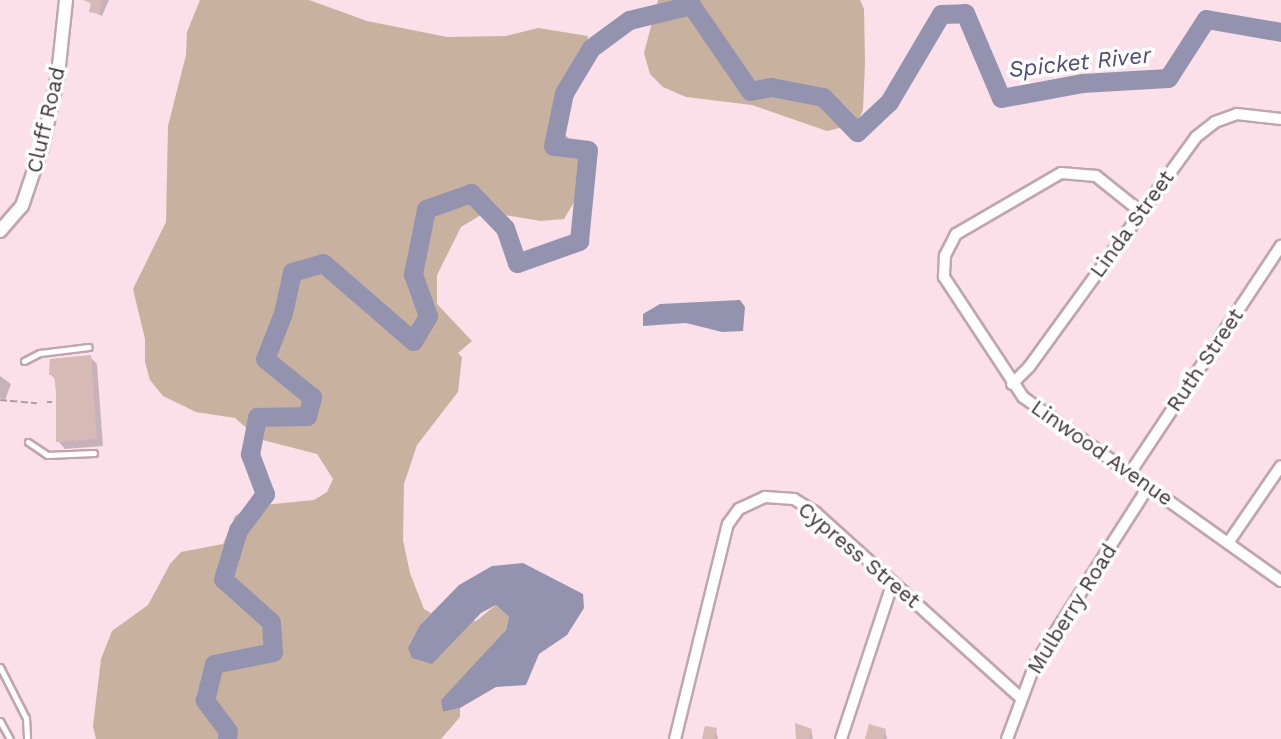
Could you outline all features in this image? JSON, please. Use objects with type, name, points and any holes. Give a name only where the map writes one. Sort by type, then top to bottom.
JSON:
[{"type":"street","name":"Cluff Road","points":[[0,231],[22,206],[43,144],[58,75],[66,0]]},
{"type":"street","name":"Linda Street","points":[[1012,384],[1029,367],[1196,137],[1215,122],[1250,113],[1281,118]]},
{"type":"street","name":"Linwood Avenue","points":[[1141,212],[1096,176],[1061,173],[965,227],[949,243],[944,277],[1012,384],[1054,422],[1281,581]]},
{"type":"street","name":"Ruth Street","points":[[1129,473],[1281,246]]},
{"type":"street","points":[[1228,543],[1281,466]]},
{"type":"street","name":"Mulberry Road","points":[[1007,739],[1021,698],[1047,643],[1149,486]]},
{"type":"street","name":"Cypress Street","points":[[675,739],[721,544],[739,509],[765,497],[794,499],[823,519],[1021,698]]},
{"type":"street","points":[[841,739],[893,582]]},
{"type":"lane","points":[[24,361],[40,353],[89,347]]},
{"type":"lane","points":[[28,442],[47,455],[94,453]]},
{"type":"lane","points":[[0,667],[26,718],[27,739]]},
{"type":"lane","points":[[0,721],[10,739]]},
{"type":"path","points":[[0,400],[37,402]]},
{"type":"path","points":[[47,402],[52,402]]},
{"type":"shaded area","points":[[200,0],[309,0],[367,21],[447,37],[506,36],[538,28],[588,36],[586,48],[556,90],[555,125],[590,159],[591,174],[564,219],[541,221],[486,212],[461,227],[437,275],[437,304],[472,341],[458,353],[462,357],[458,392],[417,445],[404,484],[403,540],[410,573],[424,609],[431,613],[420,625],[476,621],[496,605],[509,617],[506,630],[443,712],[460,708],[460,717],[441,739],[96,739],[93,726],[101,659],[112,631],[148,605],[170,564],[181,552],[223,544],[235,516],[253,506],[314,500],[327,492],[333,479],[317,454],[259,439],[235,418],[196,412],[163,396],[150,380],[145,362],[145,339],[133,289],[166,222],[168,126],[186,55],[187,32]]},
{"type":"shaded area","points":[[658,0],[860,0],[864,9],[865,63],[863,110],[857,124],[827,131],[752,105],[686,97],[663,87],[650,74],[644,53]]},
{"type":"water","points":[[740,300],[745,307],[743,331],[722,332],[686,323],[643,326],[643,314],[660,304]]},
{"type":"water","points":[[523,563],[583,594],[584,608],[567,635],[539,654],[526,685],[496,687],[460,708],[443,712],[441,700],[506,630],[509,617],[496,605],[481,613],[432,664],[412,658],[408,648],[420,625],[459,585],[492,566]]},
{"type":"building","points":[[83,0],[102,0],[99,14],[89,12],[91,3]]},
{"type":"building","points":[[91,355],[97,439],[56,442],[56,393],[54,375],[49,375],[50,359]]},
{"type":"building","points":[[795,723],[812,729],[809,739],[796,739]]},
{"type":"building","points":[[869,724],[886,729],[883,739],[865,739]]},
{"type":"building","points":[[705,726],[717,728],[715,739],[702,739]]},
{"type":"waterway","name":"Spicket River","points":[[227,739],[228,731],[205,700],[214,664],[273,652],[271,622],[223,579],[238,530],[265,494],[250,454],[257,417],[307,416],[312,397],[265,359],[283,313],[292,272],[323,263],[413,341],[428,316],[413,274],[426,209],[471,193],[505,228],[517,263],[579,241],[588,150],[553,146],[564,93],[591,48],[629,20],[691,5],[750,91],[771,87],[823,97],[857,132],[889,102],[941,14],[965,13],[1001,98],[1082,83],[1168,78],[1206,19],[1281,32]]}]
